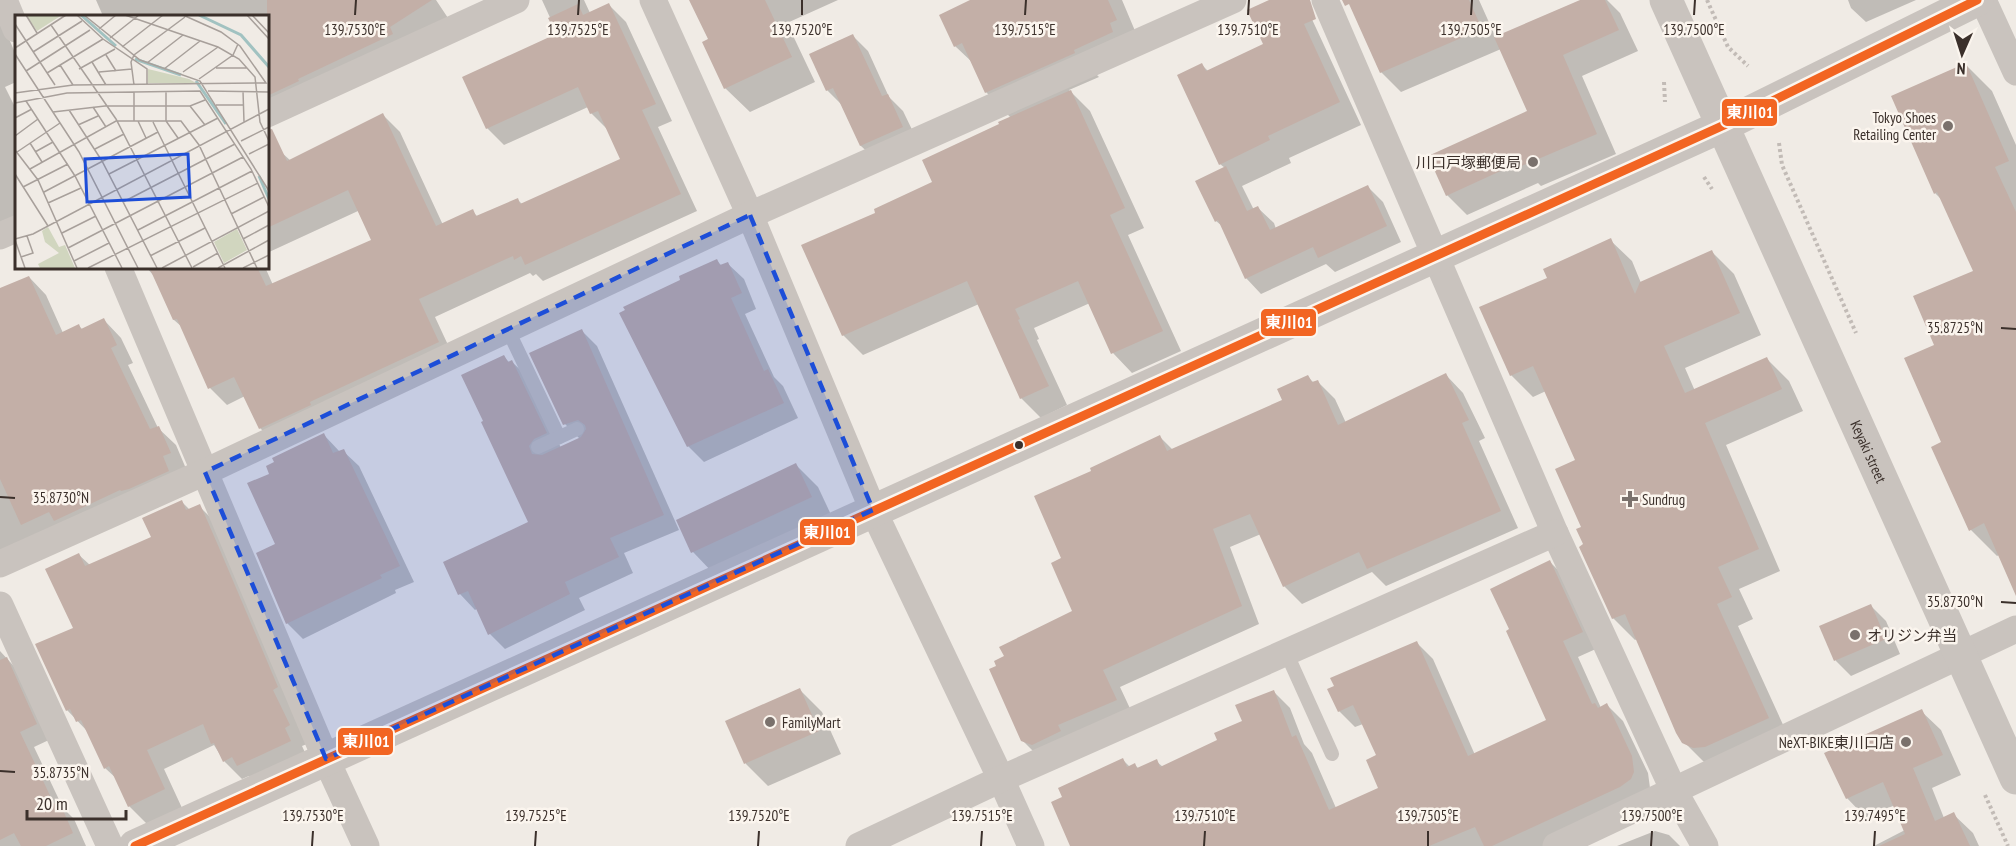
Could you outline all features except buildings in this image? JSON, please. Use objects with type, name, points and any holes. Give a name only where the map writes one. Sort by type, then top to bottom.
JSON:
[{"type":"street","points":[[4,0],[15,27]]},
{"type":"street","points":[[268,114],[516,0]]},
{"type":"street","points":[[653,0],[750,215],[873,510],[1031,846]]},
{"type":"street","points":[[0,564],[205,472],[750,215],[1233,0]]},
{"type":"street","points":[[1325,0],[1555,533],[1674,791],[1705,846]]},
{"type":"street","name":"Keyaki street","points":[[1666,0],[2016,778]]},
{"type":"street","points":[[135,846],[1435,254],[1722,126],[1977,0]]},
{"type":"street","points":[[1983,0],[2016,72]]},
{"type":"street","points":[[0,236],[15,229]]},
{"type":"street","points":[[118,268],[326,759],[366,846]]},
{"type":"street","points":[[859,846],[1001,779],[1555,533]]},
{"type":"street","points":[[0,605],[110,846]]},
{"type":"street","points":[[1556,846],[2016,628]]},
{"type":"lane","points":[[507,330],[559,437]]},
{"type":"lane","points":[[538,447],[577,429]]},
{"type":"lane","points":[[1286,652],[1332,754]]},
{"type":"path","points":[[1707,0],[1728,47],[1748,66]]},
{"type":"highlighted area","points":[[750,215],[873,510],[326,759],[205,472]]},
{"type":"transit line","name":"東川01","points":[[135,846],[1722,126],[1977,0]]},
{"type":"place","name":"Tokyo Shoes Retailing Center","points":[[1948,126]]},
{"type":"place","name":"川口戸塚郵便局","points":[[1533,162]]},
{"type":"place","name":"Sundrug","points":[[1630,499]]},
{"type":"place","name":"オリジン弁当","points":[[1855,635]]},
{"type":"place","name":"FamilyMart","points":[[770,722]]},
{"type":"place","name":"NeXT-BIKE東川口店","points":[[1906,742]]}]
